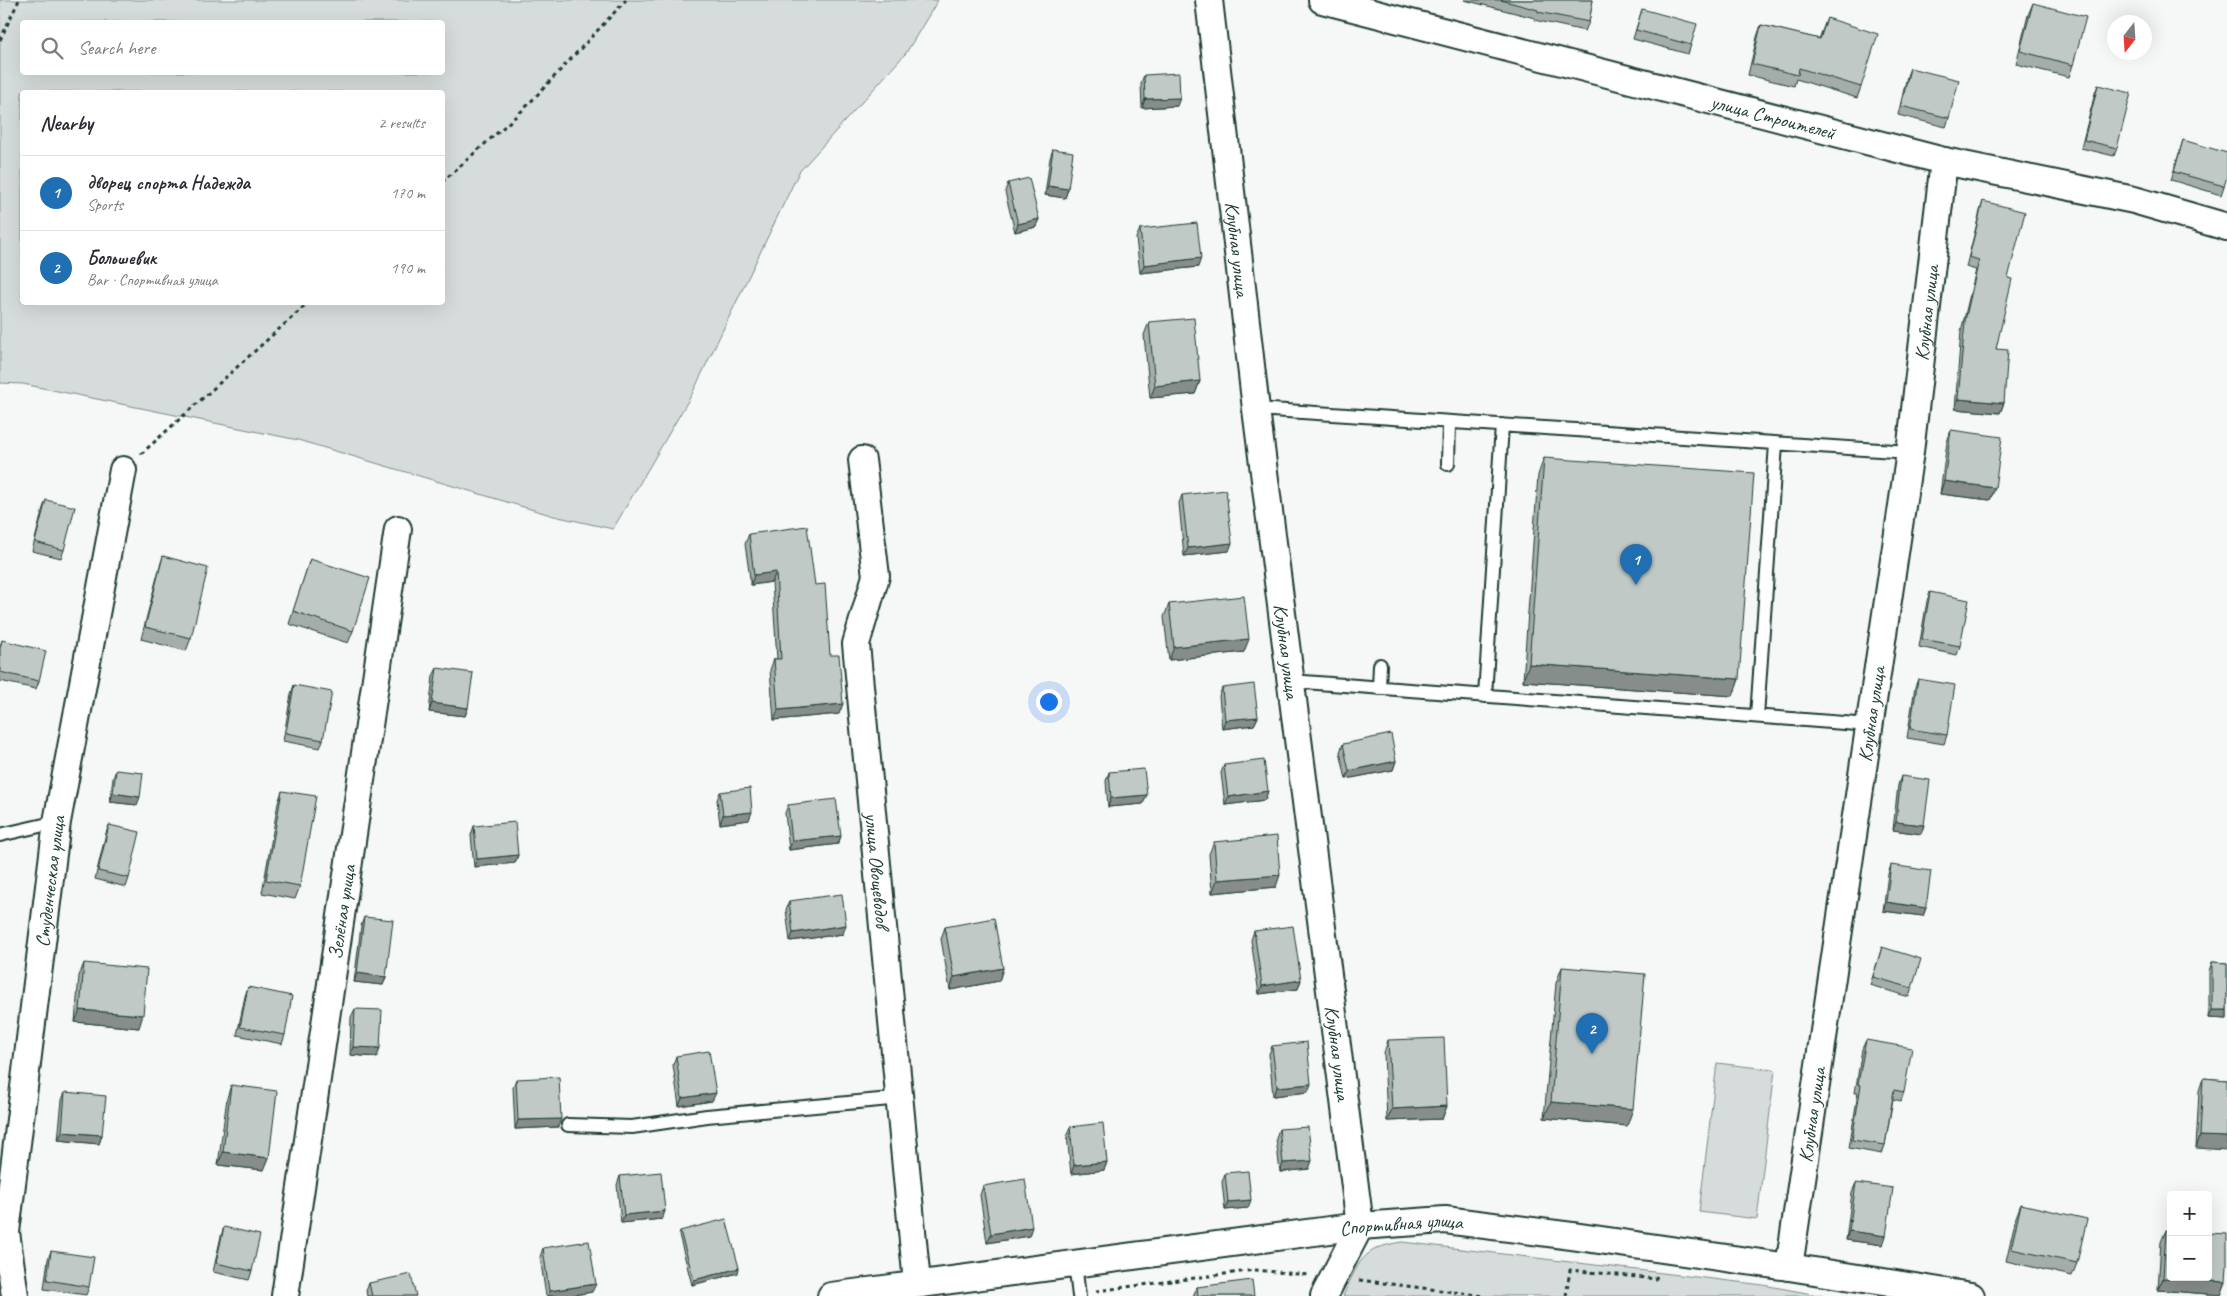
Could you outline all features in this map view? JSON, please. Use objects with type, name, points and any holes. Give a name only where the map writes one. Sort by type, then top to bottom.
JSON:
[{"type":"street","name":"Клубная улица","points":[[1209,0],[1256,409],[1360,1226]]},
{"type":"street","name":"улица Строителей","points":[[1322,0],[1944,161],[2134,200],[2227,227]]},
{"type":"street","name":"Клубная улица","points":[[1789,1267],[1910,452],[1944,161]]},
{"type":"street","name":"улица Овощеводов","points":[[862,460],[876,576],[856,644],[901,1098],[917,1284]]},
{"type":"street","name":"Студенческая улица","points":[[15,1296],[6,1232],[58,822],[123,470]]},
{"type":"street","name":"Зелёная улица","points":[[285,1296],[398,529]]},
{"type":"street","name":"Спортивная улица","points":[[831,1296],[868,1294],[917,1284],[1360,1226],[1445,1220],[1789,1267],[1881,1289],[1971,1296]]},
{"type":"street","points":[[1329,1287],[1360,1226]]},
{"type":"lane","points":[[1256,409],[1910,452]]},
{"type":"lane","points":[[1448,422],[1448,464]]},
{"type":"lane","points":[[1485,696],[1502,425]]},
{"type":"lane","points":[[1757,716],[1776,444]]},
{"type":"lane","points":[[1380,665],[1380,688]]},
{"type":"lane","points":[[1290,681],[1870,725]]},
{"type":"lane","points":[[0,835],[58,822]]},
{"type":"lane","points":[[568,1125],[632,1127],[707,1116],[901,1098]]},
{"type":"lane","points":[[1075,1264],[1079,1295]]},
{"type":"path","points":[[0,40],[19,0]]},
{"type":"path","points":[[445,179],[524,109],[626,0]]},
{"type":"path","points":[[123,470],[306,305]]},
{"type":"path","points":[[1566,1296],[1570,1270],[1656,1279],[1660,1249]]},
{"type":"path","points":[[1079,1295],[1255,1270],[1329,1287],[1485,1296]]},
{"type":"shaded area","points":[[0,0],[938,0],[906,53],[799,172],[692,394],[613,529],[554,516],[298,440],[23,384],[0,383]]},
{"type":"shaded area","points":[[1717,1063],[1775,1070],[1757,1219],[1699,1212]]},
{"type":"shaded area","points":[[1402,1242],[1763,1285],[1823,1296],[1343,1296],[1363,1258],[1378,1248]]},
{"type":"building","points":[[1501,0],[1593,0],[1589,22],[1538,12],[1538,10]]},
{"type":"building","points":[[2033,3],[2086,17],[2073,65],[2020,51]]},
{"type":"building","points":[[1642,9],[1697,24],[1691,45],[1636,30]]},
{"type":"building","points":[[1827,18],[1878,34],[1861,87],[1799,68],[1798,75],[1752,64],[1761,25],[1820,39]]},
{"type":"building","points":[[1910,68],[1959,80],[1949,118],[1901,106]]},
{"type":"building","points":[[1179,73],[1180,98],[1145,99],[1144,75]]},
{"type":"building","points":[[2098,85],[2131,93],[2117,148],[2084,140]]},
{"type":"building","points":[[2183,140],[2227,153],[2227,177],[2224,186],[2174,172]]},
{"type":"building","points":[[1053,149],[1073,152],[1068,189],[1048,186]]},
{"type":"building","points":[[1029,178],[1039,219],[1018,224],[1008,183]]},
{"type":"building","points":[[1983,201],[2025,212],[2008,278],[2012,279],[1996,349],[2008,350],[2004,403],[1958,399],[1965,321],[1979,260],[1969,257]]},
{"type":"building","points":[[1197,223],[1201,258],[1144,265],[1140,229]]},
{"type":"building","points":[[1194,318],[1200,381],[1155,386],[1149,322]]},
{"type":"building","points":[[1951,430],[2002,437],[1995,488],[1944,481]]},
{"type":"building","points":[[1544,458],[1754,473],[1739,679],[1529,664]]},
{"type":"building","points":[[1226,490],[1232,543],[1188,548],[1182,495]]},
{"type":"building","points":[[46,500],[75,507],[64,550],[35,542]]},
{"type":"building","points":[[807,526],[815,585],[825,584],[830,655],[839,655],[843,704],[778,710],[774,659],[781,659],[776,572],[754,575],[749,534]]},
{"type":"building","points":[[163,556],[208,568],[191,638],[145,627]]},
{"type":"building","points":[[310,559],[370,578],[353,631],[293,611]]},
{"type":"building","points":[[1930,592],[1969,600],[1960,646],[1922,639]]},
{"type":"building","points":[[1244,596],[1249,639],[1174,647],[1169,604]]},
{"type":"building","points":[[2,640],[46,651],[39,681],[0,672]]},
{"type":"building","points":[[437,668],[473,673],[468,708],[432,703]]},
{"type":"building","points":[[1918,679],[1955,685],[1947,735],[1910,729]]},
{"type":"building","points":[[1254,684],[1258,717],[1225,720],[1222,688]]},
{"type":"building","points":[[294,685],[332,692],[323,740],[286,733]]},
{"type":"building","points":[[1391,734],[1396,761],[1349,771],[1343,744]]},
{"type":"building","points":[[1264,760],[1268,791],[1228,797],[1224,765]]},
{"type":"building","points":[[1144,769],[1147,795],[1111,798],[1109,772]]},
{"type":"building","points":[[116,770],[143,773],[140,797],[113,793]]},
{"type":"building","points":[[1901,776],[1930,780],[1924,825],[1896,822]]},
{"type":"building","points":[[750,788],[752,812],[723,815],[720,792]]},
{"type":"building","points":[[282,791],[316,796],[300,886],[266,880]]},
{"type":"building","points":[[836,799],[841,836],[792,841],[788,805]]},
{"type":"building","points":[[515,822],[518,855],[477,859],[474,826]]},
{"type":"building","points":[[109,825],[140,832],[129,878],[98,871]]},
{"type":"building","points":[[1277,836],[1280,875],[1217,880],[1214,842]]},
{"type":"building","points":[[1891,865],[1931,871],[1926,908],[1886,902]]},
{"type":"building","points":[[842,894],[846,925],[793,933],[789,901]]},
{"type":"building","points":[[364,917],[393,920],[386,977],[357,973]]},
{"type":"building","points":[[994,918],[1003,968],[954,977],[945,927]]},
{"type":"building","points":[[1293,926],[1301,980],[1262,986],[1254,931]]},
{"type":"building","points":[[1882,947],[1921,959],[1912,988],[1873,977]]},
{"type":"building","points":[[2212,962],[2227,963],[2227,1010],[2212,1010]]},
{"type":"building","points":[[84,963],[147,969],[143,1015],[80,1010]]},
{"type":"building","points":[[1562,967],[1645,974],[1633,1109],[1551,1102]]},
{"type":"building","points":[[248,987],[292,996],[285,1035],[240,1027]]},
{"type":"building","points":[[355,1009],[382,1010],[380,1048],[353,1047]]},
{"type":"building","points":[[1444,1038],[1447,1106],[1392,1109],[1388,1040]]},
{"type":"building","points":[[1866,1040],[1912,1048],[1904,1092],[1894,1090],[1885,1145],[1852,1140],[1861,1085],[1858,1084]]},
{"type":"building","points":[[1307,1042],[1311,1084],[1277,1087],[1272,1046]]},
{"type":"building","points":[[709,1051],[716,1093],[682,1098],[676,1056]]},
{"type":"building","points":[[559,1077],[561,1119],[518,1120],[516,1079]]},
{"type":"building","points":[[2203,1078],[2227,1080],[2227,1137],[2200,1136]]},
{"type":"building","points":[[231,1085],[277,1091],[269,1158],[223,1152]]},
{"type":"building","points":[[65,1092],[106,1096],[102,1135],[62,1132]]},
{"type":"building","points":[[1103,1123],[1107,1162],[1074,1165],[1070,1127]]},
{"type":"building","points":[[1308,1127],[1312,1161],[1283,1163],[1279,1129]]},
{"type":"building","points":[[1248,1171],[1251,1200],[1228,1202],[1225,1173]]},
{"type":"building","points":[[661,1172],[665,1211],[624,1215],[620,1176]]},
{"type":"building","points":[[1025,1179],[1032,1227],[991,1234],[983,1186]]},
{"type":"building","points":[[1856,1183],[1893,1188],[1886,1236],[1849,1231]]},
{"type":"building","points":[[2021,1204],[2087,1219],[2077,1263],[2011,1249]]},
{"type":"building","points":[[726,1219],[739,1268],[694,1280],[680,1231]]},
{"type":"building","points":[[224,1227],[260,1235],[252,1271],[216,1263]]},
{"type":"building","points":[[2166,1230],[2167,1230],[2167,1278],[2163,1278]]},
{"type":"building","points":[[2212,1233],[2227,1234],[2226,1282],[2210,1281],[2212,1281]]},
{"type":"building","points":[[589,1241],[596,1284],[549,1291],[543,1248]]},
{"type":"building","points":[[51,1251],[94,1257],[89,1287],[47,1280]]},
{"type":"building","points":[[411,1274],[416,1296],[372,1296],[369,1283]]},
{"type":"building","points":[[1252,1280],[1254,1296],[1198,1296],[1197,1287]]},
{"type":"place","name":"дворец спорта Надежда","points":[[1636,585]]},
{"type":"place","name":"Большевик","points":[[1592,1054]]}]
